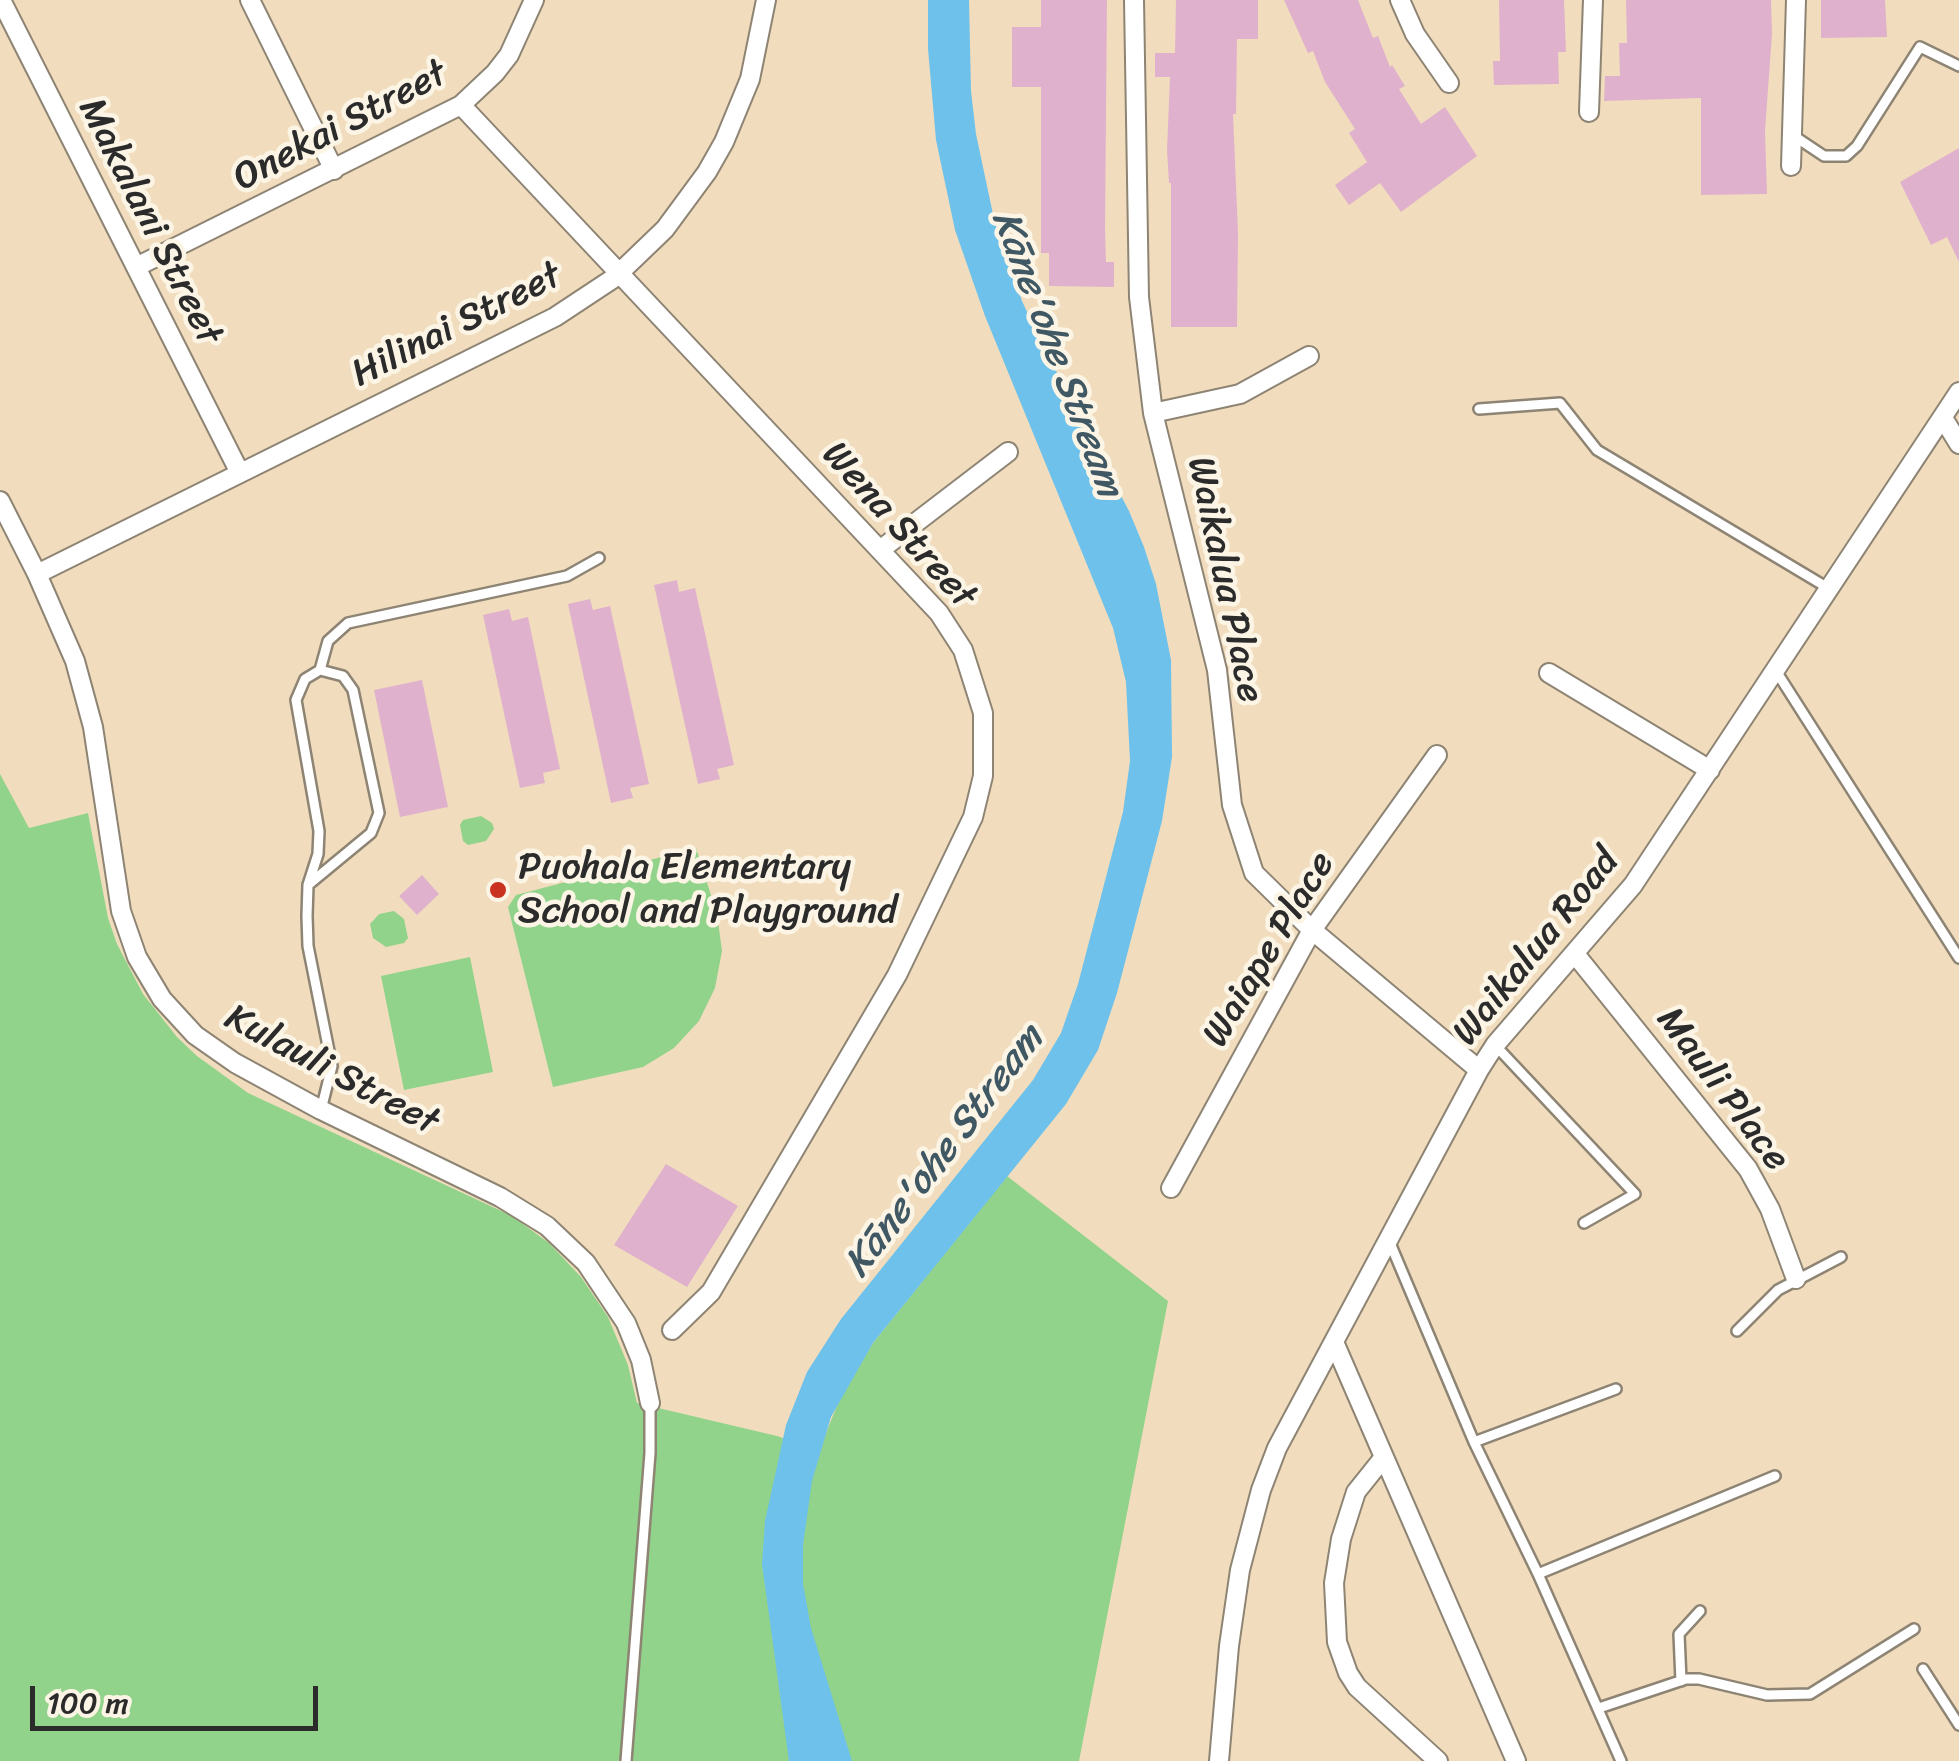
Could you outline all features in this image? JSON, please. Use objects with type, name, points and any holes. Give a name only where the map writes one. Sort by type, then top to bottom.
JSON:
[{"type":"street","name":"Makalani Street","points":[[1,0],[240,473]]},
{"type":"street","points":[[250,0],[334,170]]},
{"type":"street","name":"Onekai Street","points":[[136,267],[461,105],[509,55],[534,0]]},
{"type":"street","name":"Hilinai Street","points":[[38,574],[555,317],[618,274],[665,229],[698,187],[724,142],[750,79],[766,0]]},
{"type":"street","name":"Waikalua Place","points":[[1134,0],[1139,296],[1153,413],[1217,670],[1232,805],[1254,872],[1312,930],[1478,1070]]},
{"type":"street","points":[[1400,0],[1415,34],[1449,83]]},
{"type":"street","points":[[1589,112],[1593,0]]},
{"type":"street","points":[[1790,166],[1796,0]]},
{"type":"street","name":"Wena Street","points":[[461,105],[939,613],[972,670],[985,734],[979,797],[898,975],[710,1292],[672,1330]]},
{"type":"street","points":[[1153,413],[1240,394],[1309,356]]},
{"type":"street","name":"Waikalua Road","points":[[1219,1761],[1233,1608],[1248,1533],[1277,1448],[1478,1070],[1495,1045],[1633,885],[1959,392]]},
{"type":"street","points":[[1942,418],[1959,444]]},
{"type":"street","points":[[880,550],[1008,452]]},
{"type":"street","name":"Kulauli Street","points":[[0,501],[63,630],[85,693],[122,912],[148,979],[178,1018],[215,1050],[321,1110],[512,1203],[568,1244],[602,1284],[626,1324],[641,1360],[650,1404]]},
{"type":"street","points":[[1549,673],[1710,770]]},
{"type":"street","name":"Waiape Place","points":[[1171,1188],[1312,930],[1437,755]]},
{"type":"street","name":"Mauli Place","points":[[1574,954],[1748,1169],[1770,1209],[1796,1279]]},
{"type":"street","points":[[1334,1342],[1516,1761]]},
{"type":"street","points":[[1384,1457],[1356,1492],[1341,1539],[1334,1594],[1336,1642],[1357,1686],[1438,1761]]},
{"type":"lane","points":[[1792,134],[1824,156],[1846,156],[1857,146],[1920,47],[1959,66]]},
{"type":"lane","points":[[1480,409],[1560,404],[1597,450],[1828,588]]},
{"type":"lane","points":[[321,1110],[332,1066],[308,946],[308,884],[318,854],[318,831],[296,700],[305,679],[320,670],[328,641],[348,623],[567,576],[598,558]]},
{"type":"lane","points":[[1774,669],[1959,958]]},
{"type":"lane","points":[[308,884],[371,834],[379,813],[354,690],[343,676],[320,670]]},
{"type":"lane","points":[[1495,1045],[1635,1194],[1584,1224]]},
{"type":"lane","points":[[1389,1240],[1474,1442],[1621,1761]]},
{"type":"lane","points":[[1736,1332],[1762,1304],[1796,1279],[1841,1256]]},
{"type":"lane","points":[[1474,1442],[1616,1389]]},
{"type":"lane","points":[[626,1761],[650,1453],[650,1404]]},
{"type":"lane","points":[[1538,1574],[1775,1476]]},
{"type":"lane","points":[[1680,1681],[1679,1634],[1700,1611]]},
{"type":"lane","points":[[1599,1708],[1680,1681],[1699,1679],[1766,1696],[1810,1694],[1914,1630]]},
{"type":"lane","points":[[1922,1669],[1959,1725]]},
{"type":"green space","points":[[0,774],[29,828],[88,813],[108,918],[117,944],[143,994],[177,1037],[248,1093],[512,1216],[549,1243],[581,1277],[608,1317],[628,1365],[637,1403],[777,1436],[819,1450],[843,1391],[873,1343],[1007,1176],[1168,1301],[1079,1761],[0,1761]]},
{"type":"green space","points":[[481,816],[494,829],[486,841],[468,845],[463,841],[460,825],[463,820]]},
{"type":"green space","points":[[696,848],[717,914],[722,951],[715,988],[699,1021],[674,1048],[643,1067],[553,1087],[508,907],[516,895]]},
{"type":"green space","points":[[394,911],[404,919],[408,938],[404,943],[386,947],[373,938],[370,924],[379,914]]},
{"type":"green space","points":[[470,957],[493,1072],[404,1090],[381,976]]},
{"type":"water","points":[[928,0],[969,0],[971,91],[994,219],[1022,301],[1144,547],[1156,584],[1171,660],[1172,757],[1162,821],[1098,1050],[1066,1104],[873,1343],[831,1417],[812,1481],[803,1545],[803,1584],[811,1628],[852,1761],[789,1761],[762,1564],[765,1521],[786,1425],[807,1372],[841,1319],[1033,1080],[1061,1033],[1078,984],[1123,812],[1130,761],[1126,682],[1113,628],[985,316],[955,230],[936,140]]},
{"type":"building","points":[[1041,0],[1107,0],[1105,229],[1106,262],[1114,262],[1114,287],[1049,286],[1049,253],[1041,253],[1041,87],[1012,87],[1012,27],[1041,27]]},
{"type":"building","points":[[1176,0],[1258,0],[1258,39],[1237,39],[1233,114],[1237,327],[1171,327],[1171,183],[1167,150],[1170,77],[1155,77],[1155,53],[1175,53]]},
{"type":"building","points":[[1284,0],[1358,0],[1373,38],[1378,36],[1390,67],[1405,86],[1399,89],[1421,124],[1445,107],[1477,156],[1401,212],[1380,183],[1349,205],[1335,185],[1367,162],[1349,133],[1355,129],[1325,82],[1313,51],[1308,53]]},
{"type":"building","points":[[1499,0],[1564,0],[1566,52],[1558,52],[1559,84],[1494,85],[1493,61],[1500,61]]},
{"type":"building","points":[[1626,0],[1771,0],[1765,131],[1767,194],[1701,195],[1701,98],[1604,101],[1605,76],[1620,76],[1619,43],[1627,43]]},
{"type":"building","points":[[1821,0],[1885,0],[1887,37],[1821,38]]},
{"type":"building","points":[[1959,148],[1959,262],[1947,237],[1931,245],[1900,182]]},
{"type":"building","points":[[677,580],[679,592],[695,588],[734,765],[717,769],[720,779],[698,784],[654,585]]},
{"type":"building","points":[[590,599],[593,610],[610,606],[649,784],[630,788],[633,798],[611,803],[568,604]]},
{"type":"building","points":[[509,609],[512,621],[528,617],[560,769],[543,773],[545,783],[520,788],[483,615]]},
{"type":"building","points":[[422,680],[448,807],[400,817],[374,690]]},
{"type":"building","points":[[422,875],[439,894],[417,915],[399,896]]},
{"type":"building","points":[[666,1164],[738,1206],[687,1287],[614,1245]]},
{"type":"place","name":"Puohala Elementary School and Playground","points":[[498,890]]},
{"type":"water label","name":"Kāne'ohe Stream","points":[[1056,354]]},
{"type":"water label","name":"Kāne'ohe Stream","points":[[945,1152]]}]
